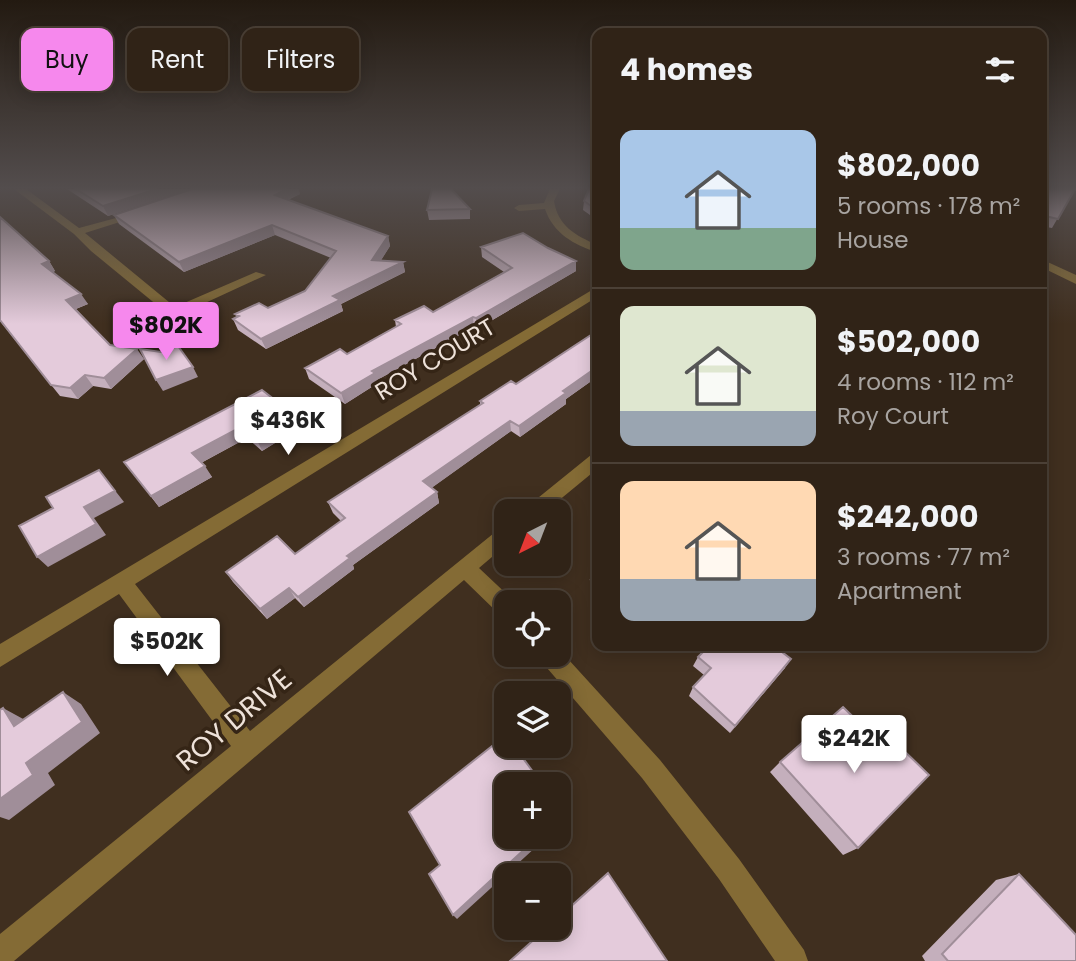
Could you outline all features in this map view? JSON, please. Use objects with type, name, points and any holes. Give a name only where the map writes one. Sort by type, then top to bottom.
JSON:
[{"type":"street","points":[[80,234],[174,312],[260,275]]},
{"type":"street","points":[[569,234],[592,247]]},
{"type":"street","points":[[1047,265],[1076,280]]},
{"type":"street","name":"ROY COURT","points":[[0,656],[592,295]]},
{"type":"street","points":[[549,499],[592,463]]},
{"type":"street","name":"ROY DRIVE","points":[[0,953],[494,544]]},
{"type":"street","points":[[465,568],[494,596]]},
{"type":"street","points":[[122,582],[247,748]]},
{"type":"street","points":[[561,667],[651,769],[729,869],[793,961]]},
{"type":"building","points":[[0,234],[19,234],[49,261],[42,264],[81,294],[66,300],[110,345],[137,349],[104,378],[85,375],[70,388],[51,385],[0,320]]},
{"type":"building","points":[[140,234],[250,234],[179,262]]},
{"type":"building","points":[[294,234],[382,234],[388,236],[372,260],[403,262],[333,296],[340,300],[261,339],[233,319],[239,316],[235,314],[259,303],[268,308],[305,291],[336,251]]},
{"type":"building","points":[[524,234],[576,261],[476,318],[473,317],[372,371],[375,373],[341,393],[305,368],[340,349],[347,354],[401,324],[395,320],[424,306],[433,312],[512,268],[481,247]]},
{"type":"building","points":[[592,334],[592,371],[563,391],[566,393],[519,426],[510,421],[423,481],[437,492],[347,556],[350,558],[298,597],[289,588],[260,609],[226,572],[277,536],[295,554],[345,518],[328,502],[483,403],[480,401],[511,381],[516,384]]},
{"type":"building","points":[[178,346],[193,367],[156,380],[140,349],[161,352]]},
{"type":"building","points":[[262,390],[297,417],[257,440],[241,427],[192,453],[205,466],[151,496],[124,462]]},
{"type":"building","points":[[99,470],[115,491],[84,507],[96,524],[37,557],[19,526],[53,508],[46,497]]},
{"type":"building","points":[[704,651],[781,651],[791,659],[735,726],[693,687],[711,668],[698,657]]},
{"type":"building","points":[[63,692],[82,722],[26,763],[33,775],[0,799],[0,710],[3,708],[14,726]]},
{"type":"building","points":[[843,707],[885,748],[894,741],[929,775],[858,848],[780,762]]},
{"type":"building","points":[[494,745],[494,758],[523,758],[533,772],[494,772],[494,849],[525,849],[510,863],[494,863],[494,877],[453,915],[429,874],[440,865],[409,812]]},
{"type":"building","points":[[608,873],[667,961],[510,961],[534,940],[571,940],[571,906]]},
{"type":"building","points":[[1019,874],[1076,935],[1076,961],[948,961],[942,954]]}]
